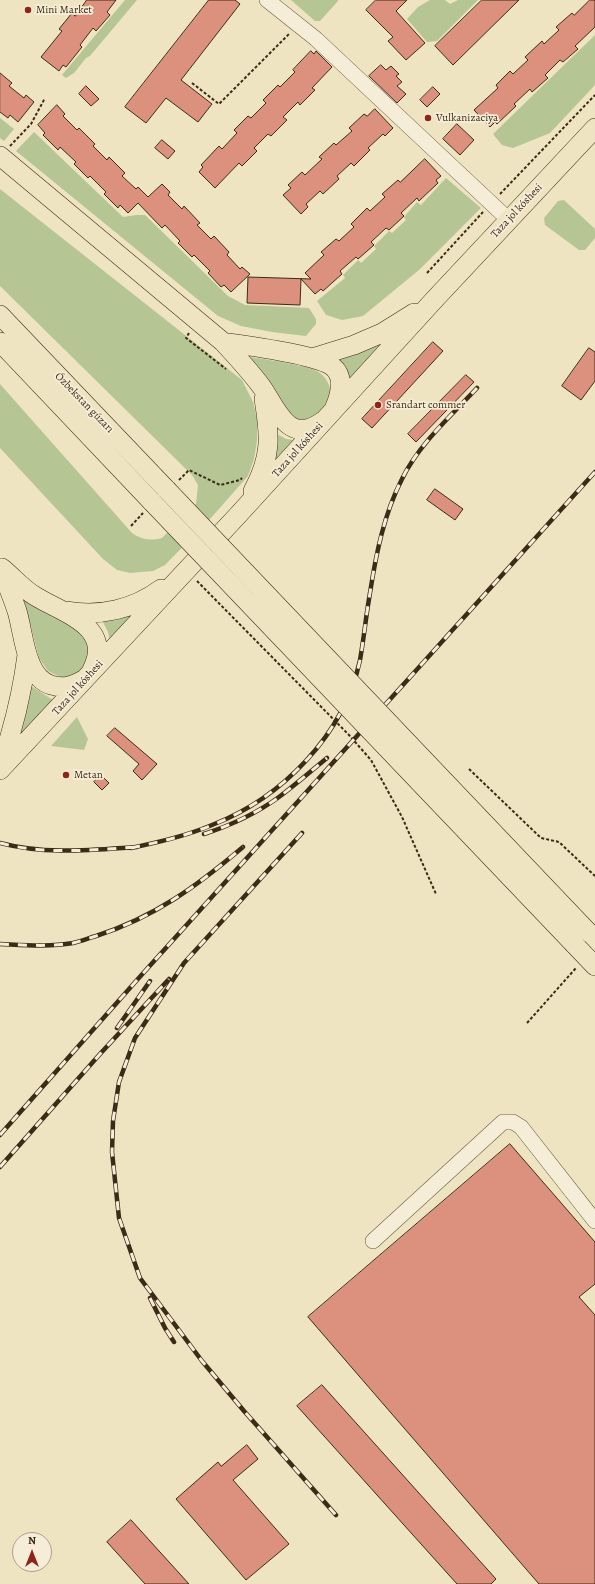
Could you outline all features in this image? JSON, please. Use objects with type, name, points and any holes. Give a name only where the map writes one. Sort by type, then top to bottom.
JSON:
[{"type":"main road","name":"Taza jol kóshesi","points":[[0,770],[89,676],[189,578],[239,514],[434,300],[595,128]]},
{"type":"main road","points":[[4,151],[223,342],[248,369],[262,388],[280,419],[299,429],[317,425],[331,414],[340,395],[341,385],[339,375],[333,367],[312,358],[223,342]]},
{"type":"main road","points":[[312,358],[354,345],[382,333],[434,300]]},
{"type":"main road","name":"Ózbekstan gúzarı","points":[[0,315],[171,486],[586,938]]},
{"type":"main road","name":"Ózbekstan gúzarı","points":[[0,342],[149,506],[586,938]]},
{"type":"main road","points":[[239,514],[264,467],[268,448],[268,426],[262,388]]},
{"type":"main road","points":[[1,567],[33,595],[84,623],[93,634],[98,646],[97,655],[89,676],[72,686],[60,688],[45,683],[35,673],[27,655],[17,611],[1,567]]},
{"type":"main road","points":[[57,609],[82,613],[103,612],[127,607],[150,598],[189,578]]},
{"type":"main road","points":[[0,770],[13,730],[22,691],[27,655]]},
{"type":"main road","points":[[586,938],[587,966]]},
{"type":"street","points":[[267,0],[316,39],[509,220]]},
{"type":"street","points":[[373,1241],[503,1122],[514,1122],[521,1127],[595,1221]]},
{"type":"path","points":[[192,83],[219,104],[297,24]]},
{"type":"path","points":[[427,273],[491,203],[595,95]]},
{"type":"path","points":[[4,151],[31,124],[46,98]]},
{"type":"path","points":[[186,338],[228,371]]},
{"type":"path","points":[[171,486],[189,470],[220,485],[240,480],[244,475]]},
{"type":"path","points":[[131,526],[149,506]]},
{"type":"path","points":[[189,578],[349,734],[371,760],[402,817],[436,894]]},
{"type":"path","points":[[469,769],[541,838],[559,842],[595,876]]},
{"type":"path","points":[[527,1023],[587,966]]},
{"type":"green space","points":[[125,0],[137,0],[74,73],[66,78],[62,75]]},
{"type":"green space","points":[[291,0],[338,1],[320,21],[315,21]]},
{"type":"green space","points":[[430,0],[445,0],[450,4],[458,0],[478,0],[437,41],[427,42],[407,19],[418,7]]},
{"type":"green space","points":[[595,35],[595,85],[550,133],[513,148],[502,145],[493,134]]},
{"type":"green space","points":[[0,118],[14,129],[4,141],[0,138]]},
{"type":"green space","points":[[34,132],[123,217],[145,215],[228,296],[245,305],[309,308],[316,319],[316,324],[306,336],[272,332],[241,326],[218,316],[16,151]]},
{"type":"green space","points":[[446,178],[481,208],[419,270],[363,316],[342,320],[326,315],[317,301],[345,278],[343,275],[358,260],[361,263],[376,249],[374,246],[389,231],[392,233],[406,220],[404,217],[417,202],[421,205]]},
{"type":"green space","points":[[0,189],[242,380],[253,402],[257,419],[257,441],[254,459],[248,476],[210,519],[165,565],[153,571],[130,573],[117,570],[103,559],[0,448],[0,384],[132,533],[147,539],[162,538],[196,504],[198,485],[192,475],[0,286]]},
{"type":"green space","points":[[564,200],[595,229],[595,238],[585,250],[579,250],[545,225],[544,218],[558,201]]},
{"type":"green space","points":[[384,340],[349,381],[335,358]]},
{"type":"green space","points":[[250,357],[287,363],[316,370],[328,382],[333,400],[314,419],[297,419],[285,411]]},
{"type":"green space","points":[[277,434],[286,439],[294,440],[273,462]]},
{"type":"green space","points":[[24,600],[83,633],[89,647],[88,664],[78,674],[62,678],[48,671],[39,658]]},
{"type":"green space","points":[[134,614],[110,641],[108,632],[103,622],[119,620]]},
{"type":"green space","points":[[31,686],[53,700],[16,743]]},
{"type":"green space","points":[[77,717],[88,739],[84,750],[51,746]]},
{"type":"building","points":[[87,0],[116,0],[107,12],[110,15],[96,31],[93,28],[80,45],[82,47],[66,67],[63,65],[59,71],[41,57],[62,31],[59,29],[72,13],[75,16]]},
{"type":"building","points":[[209,0],[235,0],[240,4],[181,80],[212,104],[198,122],[166,98],[146,123],[125,107]]},
{"type":"building","points":[[376,0],[407,0],[396,11],[425,43],[406,60],[388,41],[393,37],[366,10]]},
{"type":"building","points":[[482,0],[519,0],[453,65],[435,46]]},
{"type":"building","points":[[590,0],[595,0],[595,27],[575,46],[578,49],[563,62],[560,60],[545,75],[548,78],[532,92],[530,89],[514,104],[516,106],[497,124],[495,122],[490,127],[474,110],[498,88],[496,85],[510,71],[513,74],[528,60],[525,57],[542,41],[544,44],[559,30],[556,27],[572,13],[574,15]]},
{"type":"building","points":[[311,51],[314,54],[316,51],[332,67],[312,88],[315,90],[300,105],[298,102],[283,117],[287,120],[271,136],[268,134],[254,148],[257,151],[242,166],[239,163],[215,188],[199,172],[203,167],[201,165],[219,146],[222,149],[237,133],[234,130],[248,116],[251,118],[266,103],[263,100],[278,85],[280,87],[295,72],[293,70]]},
{"type":"building","points":[[381,65],[386,70],[391,66],[399,74],[396,76],[402,82],[397,86],[406,94],[397,103],[369,76]]},
{"type":"building","points":[[0,73],[12,83],[9,86],[24,98],[26,95],[34,102],[18,122],[10,115],[8,118],[0,112]]},
{"type":"building","points":[[86,86],[99,99],[91,106],[79,94]]},
{"type":"building","points":[[433,87],[440,94],[427,107],[420,100]]},
{"type":"building","points":[[57,105],[65,114],[63,116],[77,130],[79,128],[95,144],[93,146],[107,160],[109,157],[125,173],[122,176],[136,189],[138,187],[148,197],[162,184],[170,192],[168,195],[182,209],[184,206],[200,223],[197,225],[211,239],[214,236],[229,252],[227,255],[240,269],[242,267],[250,274],[231,292],[224,285],[221,287],[208,273],[210,271],[194,255],[192,257],[178,243],[180,241],[165,225],[162,228],[138,203],[128,213],[120,205],[118,208],[104,194],[106,192],[90,176],[88,178],[74,164],[76,162],[60,147],[58,150],[43,135],[45,133],[38,125]]},
{"type":"building","points":[[375,109],[393,128],[385,136],[383,134],[368,148],[370,150],[354,166],[351,163],[337,176],[339,179],[323,194],[320,191],[306,204],[308,207],[301,214],[283,195],[291,188],[288,185],[302,172],[305,175],[322,159],[319,157],[334,143],[336,145],[352,131],[349,128],[364,114],[367,116]]},
{"type":"building","points":[[457,124],[474,140],[460,155],[443,139]]},
{"type":"building","points":[[162,140],[175,151],[168,159],[155,148]]},
{"type":"building","points":[[425,159],[441,176],[436,180],[438,183],[419,201],[417,198],[401,213],[404,216],[389,230],[386,228],[371,242],[374,245],[358,259],[356,257],[340,271],[342,274],[323,291],[321,289],[315,294],[301,279],[300,305],[247,303],[248,277],[311,279],[305,273],[324,255],[321,252],[336,239],[339,241],[354,227],[351,224],[367,208],[370,211],[385,197],[382,194],[398,180],[400,182]]},
{"type":"building","points":[[433,342],[443,351],[372,428],[362,419]]},
{"type":"building","points":[[589,348],[595,352],[595,381],[581,400],[562,386]]},
{"type":"building","points":[[466,375],[474,382],[416,442],[408,434]]},
{"type":"building","points":[[435,489],[463,509],[455,520],[427,500]]},
{"type":"building","points":[[115,728],[157,764],[142,780],[133,771],[139,764],[107,736]]},
{"type":"building","points":[[101,775],[109,783],[102,790],[94,782]]},
{"type":"building","points":[[510,1144],[595,1242],[595,1284],[579,1297],[595,1315],[595,1584],[539,1584],[308,1317]]},
{"type":"building","points":[[322,1385],[496,1579],[491,1584],[457,1584],[297,1406]]},
{"type":"building","points":[[247,1445],[258,1459],[233,1480],[289,1544],[246,1580],[176,1499],[218,1462],[221,1466]]},
{"type":"building","points":[[131,1520],[189,1584],[145,1584],[107,1542]]},
{"type":"railway","points":[[131,848],[192,832],[238,813],[285,781],[325,738],[340,714],[352,688],[360,660],[378,549],[390,506],[396,492],[409,466],[426,442],[477,388]]},
{"type":"railway","points":[[0,1135],[137,980],[595,472]]},
{"type":"railway","points":[[204,834],[233,823],[262,808],[285,792],[327,758]]},
{"type":"railway","points":[[302,833],[184,963],[135,1038],[119,1082],[113,1121],[112,1152],[119,1218],[140,1278],[202,1361],[336,1515]]},
{"type":"railway","points":[[0,843],[17,847],[68,851],[137,847]]},
{"type":"railway","points":[[0,944],[55,945],[73,943],[117,928],[137,920],[174,899],[209,875],[243,847]]},
{"type":"railway","points":[[0,1167],[169,979]]},
{"type":"railway","points":[[117,1028],[150,981]]},
{"type":"railway","points":[[150,1298],[174,1342]]},
{"type":"place","name":"Mini Market","points":[[28,10]]},
{"type":"place","name":"Vulkanizaciya","points":[[428,118]]},
{"type":"place","name":"Srandart commer","points":[[378,405]]},
{"type":"place","name":"Metan","points":[[66,775]]}]
